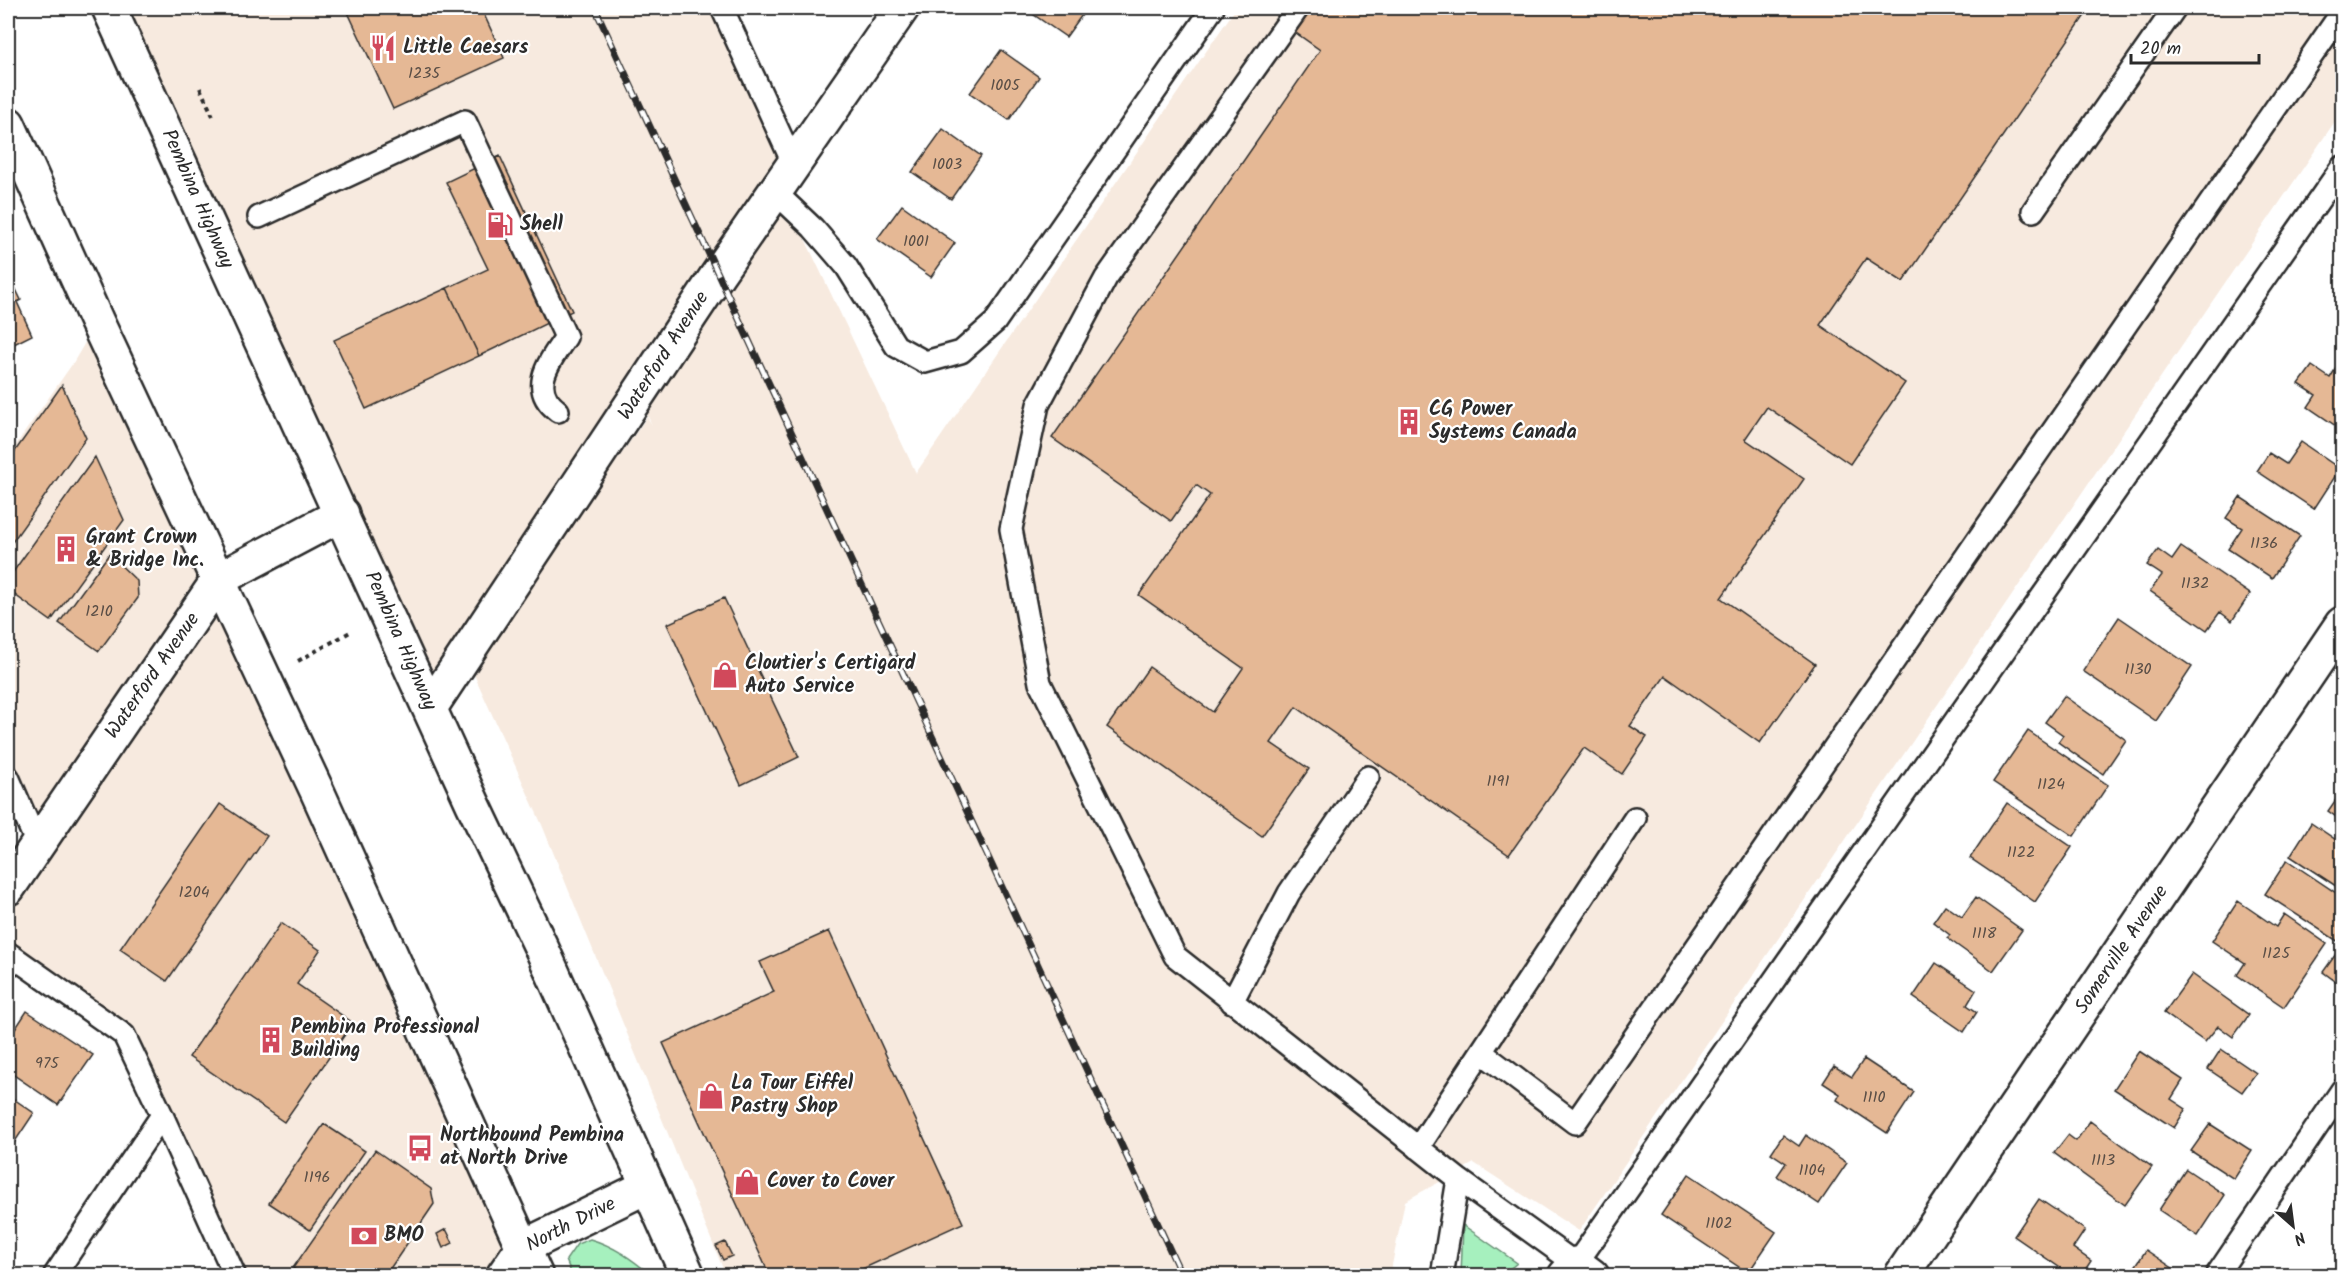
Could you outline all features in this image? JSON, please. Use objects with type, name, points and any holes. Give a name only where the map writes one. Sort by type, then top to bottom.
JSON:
[{"type":"main road","name":"Pembina Highway","points":[[109,8],[688,1275]]},
{"type":"main road","name":"Waterford Avenue","points":[[430,708],[718,274],[902,8]]},
{"type":"main road","points":[[8,124],[97,322],[219,579],[529,1261]]},
{"type":"main road","name":"Waterford Avenue","points":[[8,888],[219,579],[342,514]]},
{"type":"main road","name":"Somerville Avenue","points":[[1901,1275],[2343,624]]},
{"type":"main road","name":"North Drive","points":[[503,1275],[648,1186]]},
{"type":"lane","points":[[722,8],[794,165]]},
{"type":"lane","points":[[775,192],[813,228],[846,266],[896,346],[925,362],[962,352],[995,322],[1213,8]]},
{"type":"lane","points":[[1298,8],[1106,278],[1038,405],[1011,529],[1040,683],[1175,956],[1578,1272],[2343,167]]},
{"type":"lane","points":[[2033,211],[2175,8]]},
{"type":"lane","points":[[1481,1052],[1575,1123],[2343,12]]},
{"type":"lane","points":[[259,217],[465,121],[566,337],[543,377],[543,393],[549,404],[558,411]]},
{"type":"lane","points":[[8,777],[37,844]]},
{"type":"lane","points":[[1232,1002],[1289,893],[1368,777]]},
{"type":"lane","points":[[1418,1148],[1635,818]]},
{"type":"lane","points":[[8,953],[124,1035],[234,1275]]},
{"type":"lane","points":[[2216,1275],[2343,1090]]},
{"type":"lane","points":[[54,1275],[162,1115]]},
{"type":"lane","points":[[1442,1275],[1458,1179]]},
{"type":"path","points":[[200,88],[213,116]]},
{"type":"path","points":[[297,661],[355,630]]},
{"type":"path","points":[[636,1275],[642,1272]]},
{"type":"shaded area","points":[[113,8],[722,8],[794,165],[775,192],[805,239],[916,473],[1236,8],[2342,8],[2342,111],[1579,1231],[1474,1163],[1405,1201],[1390,1275],[726,1276],[542,825],[472,670],[647,417],[652,425],[638,396],[432,703]]},
{"type":"shaded area","points":[[97,322],[536,1275],[235,1275],[124,1035],[8,953],[8,888],[37,844],[8,777],[8,456],[73,363]]},
{"type":"green space","points":[[1463,1225],[1517,1263],[1502,1275],[1461,1275]]},
{"type":"green space","points":[[590,1239],[607,1245],[651,1275],[572,1275],[566,1260],[577,1244]]},
{"type":"building","points":[[346,8],[481,8],[504,58],[393,109]]},
{"type":"building","points":[[1024,8],[1087,8],[1066,37]]},
{"type":"building","name":"CG Power Systems Canada","points":[[1303,8],[1344,8],[1349,12],[1352,8],[2090,8],[1903,282],[1866,258],[1820,325],[1905,383],[1850,464],[1767,407],[1745,439],[1804,479],[1721,598],[1815,664],[1760,743],[1665,676],[1630,726],[1647,737],[1622,774],[1584,748],[1509,855],[1296,707],[1271,743],[1309,769],[1262,836],[1107,727],[1149,667],[1213,712],[1243,668],[1139,595],[1210,495],[1196,485],[1171,521],[1052,438],[1320,50],[1289,28]]},
{"type":"building","points":[[1001,50],[1039,77],[1009,120],[970,93]]},
{"type":"building","points":[[943,129],[981,156],[951,199],[912,172]]},
{"type":"building","name":"Shell","points":[[500,156],[572,311],[479,356],[447,288],[488,269],[446,182]]},
{"type":"building","points":[[902,205],[955,243],[931,277],[877,239]]},
{"type":"building","points":[[11,279],[21,300],[17,302],[32,335],[8,347],[8,281]]},
{"type":"building","points":[[447,288],[479,356],[366,409],[334,340]]},
{"type":"building","points":[[2342,314],[2342,329],[2336,324]]},
{"type":"building","points":[[2312,366],[2330,378],[2336,368],[2342,372],[2342,430],[2308,407],[2316,395],[2299,384]]},
{"type":"building","points":[[62,385],[86,438],[8,548],[8,461]]},
{"type":"building","points":[[2301,442],[2340,469],[2314,509],[2257,471],[2269,453],[2286,464]]},
{"type":"building","name":"Grant Crown & Bridge Inc.","points":[[95,457],[124,520],[51,621],[8,590],[8,579]]},
{"type":"building","points":[[2240,497],[2300,536],[2272,578],[2228,549],[2242,528],[2226,518]]},
{"type":"building","points":[[2181,547],[2250,594],[2232,621],[2220,612],[2207,630],[2150,591],[2162,575],[2147,565],[2158,550],[2172,560]]},
{"type":"building","points":[[109,554],[137,581],[138,598],[99,651],[59,623]]},
{"type":"building","name":"Cloutier's Certigard Auto Service","points":[[724,598],[799,757],[741,785],[667,624]]},
{"type":"building","points":[[2119,617],[2192,667],[2156,721],[2083,671]]},
{"type":"building","points":[[2064,696],[2126,740],[2103,774],[2058,742],[2063,735],[2045,722]]},
{"type":"building","points":[[2028,731],[2108,785],[2074,836],[1993,782]]},
{"type":"building","points":[[2342,791],[2342,821],[2328,811]]},
{"type":"building","points":[[2007,803],[2072,847],[2035,902],[1970,858]]},
{"type":"building","points":[[220,804],[267,836],[167,981],[120,949]]},
{"type":"building","points":[[2311,823],[2342,844],[2342,890],[2290,856]]},
{"type":"building","points":[[2287,860],[2342,897],[2342,944],[2265,894]]},
{"type":"building","points":[[1976,897],[2022,930],[1993,971],[1947,938],[1950,935],[1933,922],[1945,905],[1962,917]]},
{"type":"building","points":[[2238,901],[2276,927],[2284,914],[2327,944],[2284,1007],[2237,975],[2245,963],[2212,941]]},
{"type":"building","name":"Pembina Professional Building","points":[[281,923],[320,950],[297,984],[353,1023],[284,1122],[189,1057]]},
{"type":"building","points":[[829,931],[963,1223],[847,1276],[770,1276],[663,1043],[774,992],[760,962]]},
{"type":"building","points":[[2342,948],[2342,986],[2323,972]]},
{"type":"building","points":[[1936,963],[1976,990],[1967,1005],[1977,1012],[1964,1032],[1913,997]]},
{"type":"building","points":[[2192,974],[2249,1015],[2233,1037],[2218,1026],[2205,1042],[2164,1013]]},
{"type":"building","points":[[27,1011],[93,1055],[58,1105],[8,1071],[8,1040]]},
{"type":"building","points":[[2221,1049],[2256,1073],[2242,1092],[2208,1069]]},
{"type":"building","points":[[2139,1051],[2183,1080],[2171,1099],[2186,1109],[2174,1128],[2114,1089]]},
{"type":"building","points":[[1864,1059],[1914,1092],[1887,1133],[1837,1100],[1840,1094],[1823,1083],[1834,1066],[1852,1077]]},
{"type":"building","points":[[8,1095],[34,1113],[8,1152]]},
{"type":"building","points":[[2090,1121],[2152,1167],[2125,1205],[2054,1153],[2068,1135],[2076,1141]]},
{"type":"building","points":[[324,1124],[365,1151],[310,1230],[269,1203]]},
{"type":"building","points":[[2210,1124],[2252,1151],[2234,1179],[2191,1151]]},
{"type":"building","points":[[1783,1135],[1799,1146],[1806,1135],[1847,1163],[1819,1204],[1777,1176],[1786,1163],[1771,1153]]},
{"type":"building","name":"BMO","points":[[375,1150],[431,1189],[434,1204],[385,1276],[304,1276],[293,1268]]},
{"type":"building","points":[[2186,1169],[2225,1195],[2198,1236],[2159,1210]]},
{"type":"building","points":[[1689,1174],[1776,1232],[1748,1273],[1661,1215]]},
{"type":"building","points":[[2039,1199],[2085,1230],[2073,1248],[2091,1261],[2081,1276],[2072,1276],[2014,1236]]},
{"type":"building","points":[[446,1229],[453,1243],[443,1248],[437,1234]]},
{"type":"building","points":[[725,1242],[732,1256],[723,1260],[716,1246]]},
{"type":"building","points":[[2146,1250],[2180,1273],[2178,1276],[2129,1276]]},
{"type":"building","points":[[2342,1259],[2342,1276],[2332,1276]]},
{"type":"railway","points":[[595,8],[1182,1276]]},
{"type":"place","name":"Little Caesars","points":[[383,48]]},
{"type":"place","name":"Shell","points":[[500,225]]},
{"type":"place","name":"CG Power Systems Canada","points":[[1409,422]]},
{"type":"place","name":"Grant Crown & Bridge Inc.","points":[[66,549]]},
{"type":"place","name":"Cloutier's Certigard Auto Service","points":[[725,675]]},
{"type":"place","name":"Pembina Professional Building","points":[[271,1040]]},
{"type":"place","name":"La Tour Eiffel Pastry Shop","points":[[711,1096]]},
{"type":"place","name":"Northbound Pembina at North Drive","points":[[420,1148]]},
{"type":"place","name":"Cover to Cover","points":[[747,1182]]},
{"type":"place","name":"BMO","points":[[364,1236]]}]
